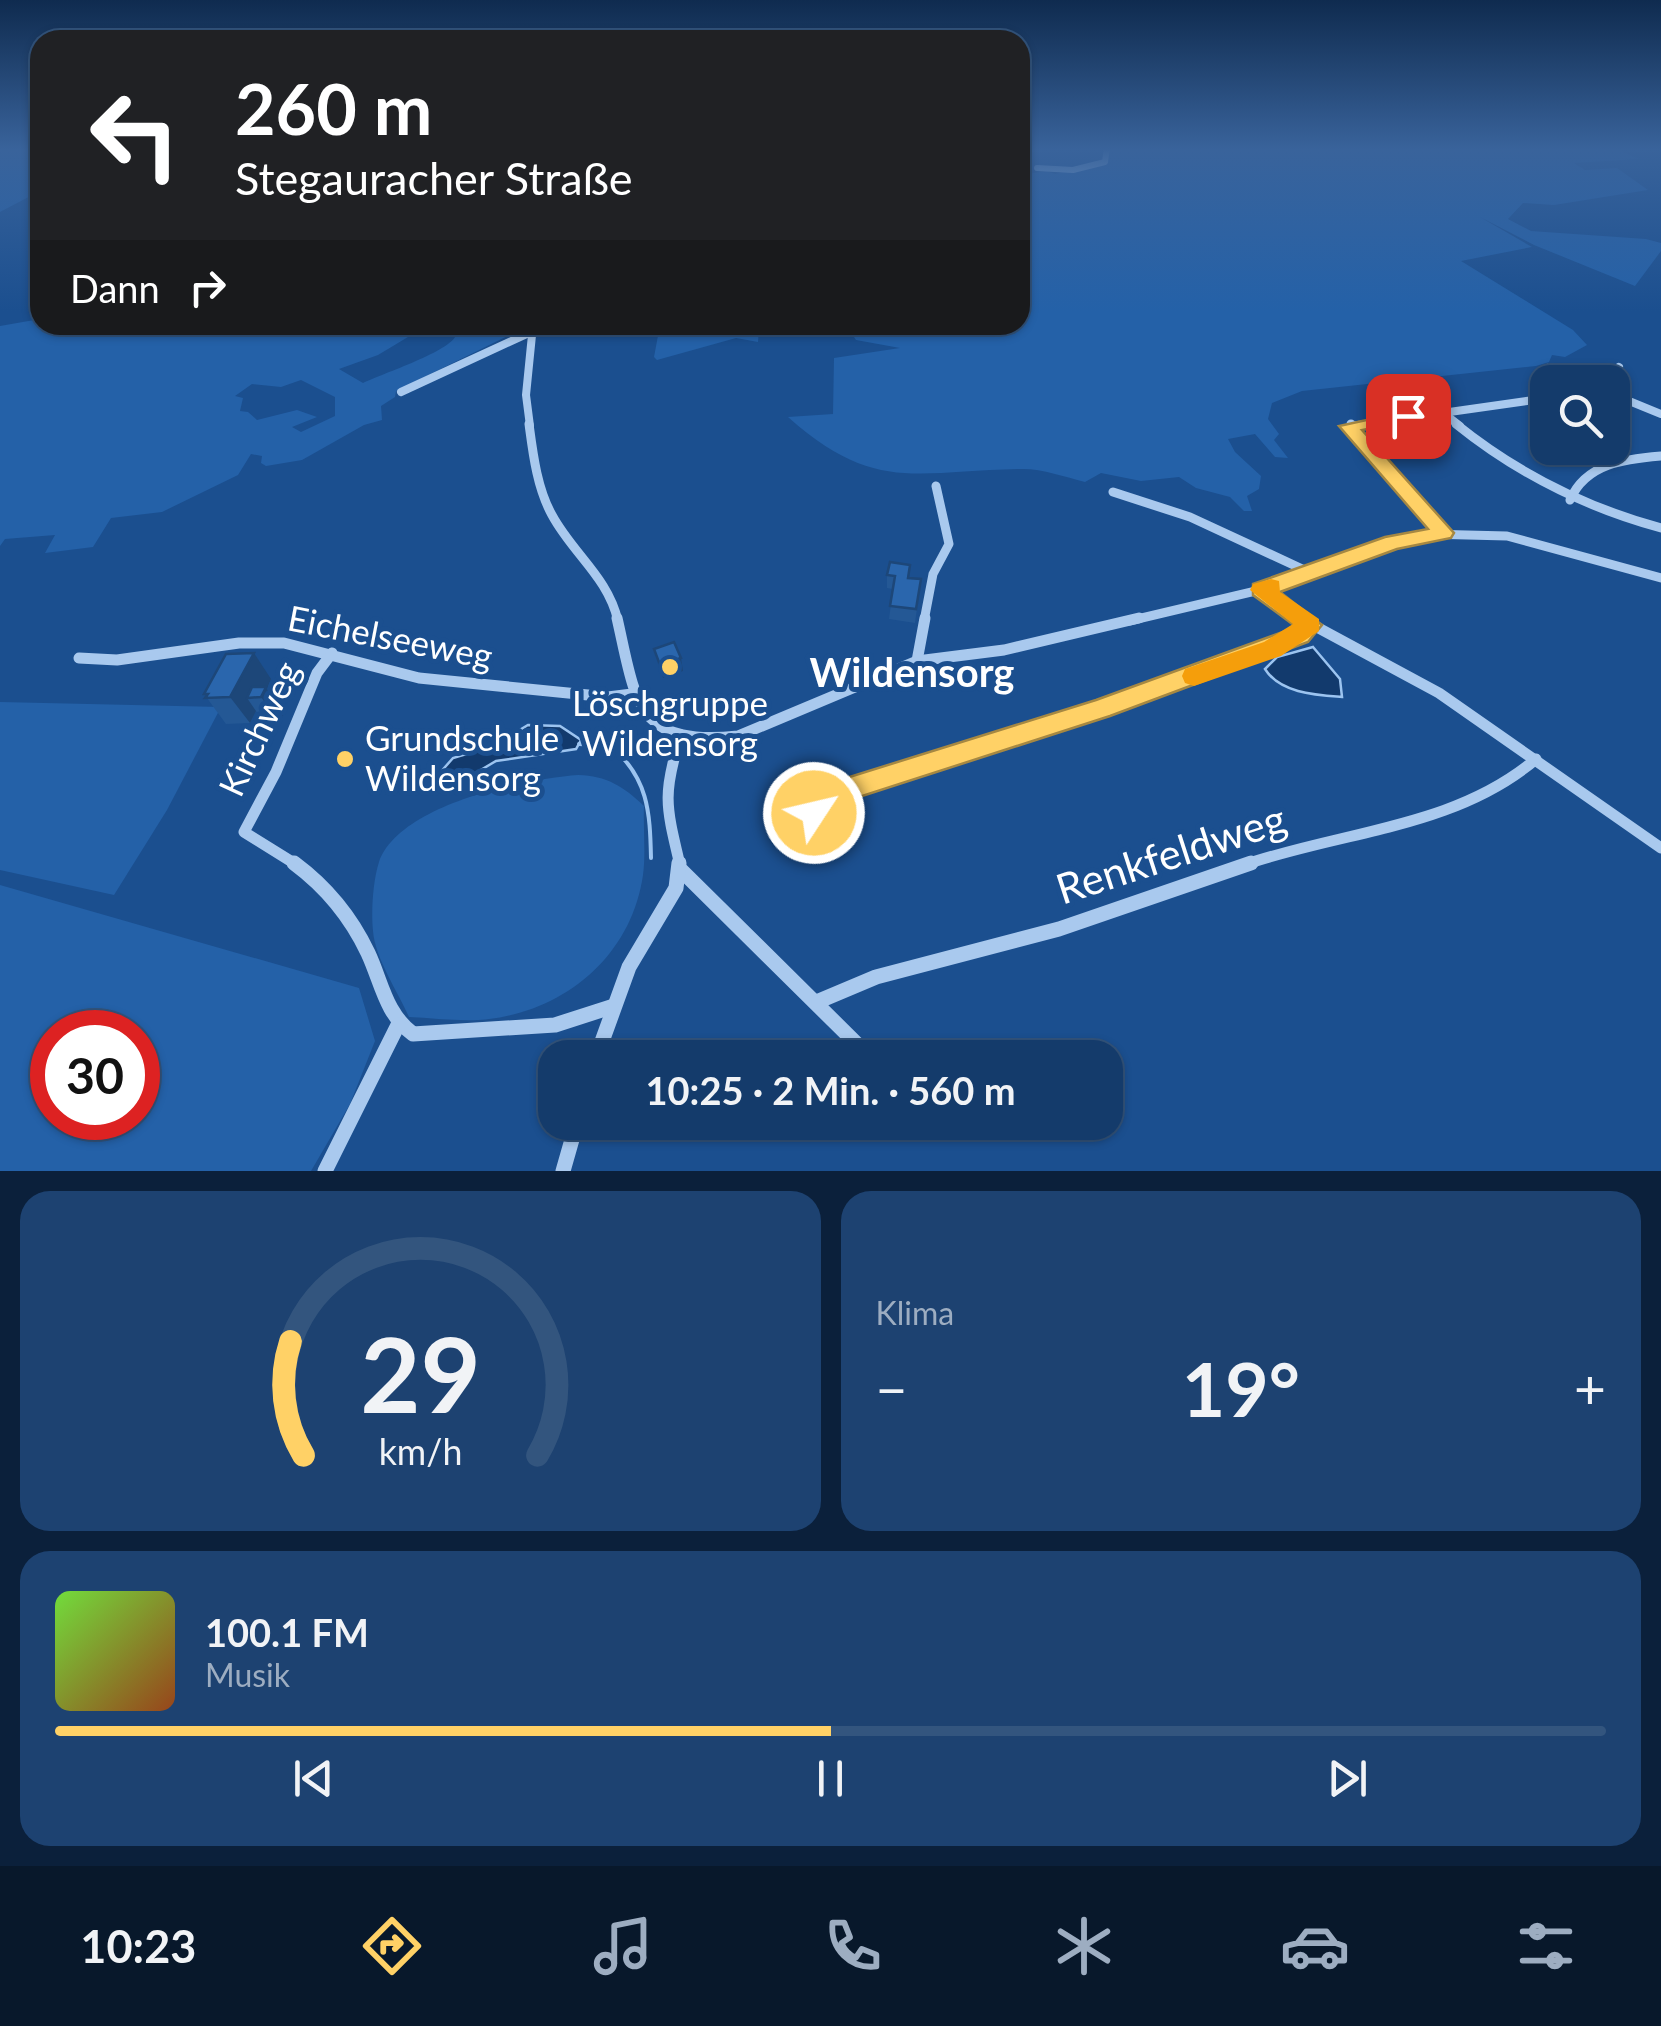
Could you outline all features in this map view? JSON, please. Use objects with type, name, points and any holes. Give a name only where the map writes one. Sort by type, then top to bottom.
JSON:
[{"type":"street","points":[[401,392],[519,335]]},
{"type":"street","points":[[532,335],[526,396],[534,464],[552,515],[612,594],[632,694],[646,717],[681,735],[710,739],[755,731],[917,661],[1004,650],[1261,590],[1393,542],[1443,533],[1524,540],[1661,578]]},
{"type":"street","points":[[1443,533],[1349,426],[1530,400]]},
{"type":"street","points":[[1630,401],[1661,414]]},
{"type":"street","points":[[1442,412],[1508,466],[1570,500],[1661,528]]},
{"type":"street","points":[[1570,500],[1576,486],[1601,468],[1661,456]]},
{"type":"street","points":[[917,661],[933,574],[949,544],[948,520],[936,486]]},
{"type":"street","points":[[1114,492],[1174,510],[1313,574]]},
{"type":"street","points":[[1261,590],[1310,625],[1406,672],[1661,848]]},
{"type":"street","points":[[844,790],[1272,649],[1310,625]]},
{"type":"street","name":"Eichelseeweg","points":[[79,658],[117,660],[268,642],[332,653],[419,678],[472,686],[608,697],[632,694]]},
{"type":"street","name":"Kirchweg","points":[[332,653],[317,672],[276,772],[244,832],[290,856],[342,909],[368,953],[388,1011],[398,1025]]},
{"type":"street","points":[[681,735],[666,782],[665,803],[682,870],[855,1040]]},
{"type":"street","name":"Renkfeldweg","points":[[819,1001],[851,984],[1059,930],[1325,839],[1454,812],[1499,791],[1536,759]]},
{"type":"street","points":[[602,1040],[629,967],[676,888],[682,870]]},
{"type":"street","points":[[325,1171],[398,1025],[427,1036],[555,1025],[612,1007]]},
{"type":"street","points":[[562,1171],[571,1140]]},
{"type":"shaded area","points":[[0,203],[18,203],[0,212]]},
{"type":"shaded area","points":[[1030,203],[1569,203],[1523,203],[1508,219],[1531,231],[1661,243],[1661,251],[1635,286],[1534,245],[1480,217],[1532,247],[1461,261],[1573,330],[1587,345],[1565,357],[1552,355],[1549,362],[1539,365],[1302,391],[1272,403],[1268,419],[1279,434],[1274,440],[1288,458],[1275,457],[1255,434],[1228,439],[1235,452],[1261,476],[1259,489],[1247,496],[1252,511],[1244,511],[1230,497],[1196,488],[1179,477],[1141,481],[1101,473],[1085,482],[1031,469],[925,474],[873,468],[819,442],[788,417],[833,414],[834,358],[900,348],[856,340],[853,335],[1030,335]]},
{"type":"shaded area","points":[[30,321],[30,335],[411,335],[378,355],[339,369],[363,383],[430,355],[456,335],[510,335],[396,391],[395,397],[381,406],[382,420],[364,425],[302,460],[266,466],[261,463],[262,456],[251,454],[238,475],[162,512],[111,518],[93,547],[45,553],[55,535],[5,539],[0,546],[0,326]],"holes":[[[301,380],[335,397],[335,416],[301,432],[292,427],[317,417],[297,410],[257,420],[240,411],[243,398],[235,396],[252,384],[281,387]]]},
{"type":"shaded area","points":[[658,335],[759,335],[758,342],[736,338],[657,360],[654,357]]},
{"type":"shaded area","points":[[1313,647],[1340,679],[1342,697],[1289,688],[1265,669],[1277,657]]},
{"type":"shaded area","points":[[0,702],[221,707],[167,810],[114,895],[0,870]]},
{"type":"shaded area","points":[[528,725],[560,726],[581,740],[576,749],[496,761],[457,784],[438,775],[453,758],[493,746]]},
{"type":"shaded area","points":[[578,775],[614,783],[644,806],[643,875],[624,932],[587,977],[537,1007],[478,1020],[409,1017],[382,963],[373,931],[377,869],[391,842],[437,810],[466,798],[528,782]]},
{"type":"shaded area","points":[[0,885],[359,988],[375,1041],[350,1104],[311,1171],[0,1171]]},
{"type":"building","points":[[890,562],[910,565],[908,578],[921,579],[916,609],[890,606],[895,576],[887,575]]},
{"type":"building","points":[[674,642],[681,658],[660,665],[654,649]]},
{"type":"building","points":[[254,653],[230,697],[205,698],[226,654]]},
{"type":"building","points":[[252,687],[266,687],[261,697],[247,698]]},
{"type":"waterway","points":[[579,744],[611,746],[633,770],[648,810],[651,858]]},
{"type":"slow traffic","points":[[1194,676],[1272,649],[1300,635],[1310,625],[1261,590],[1271,587]]},
{"type":"place","name":"Löschgruppe Wildensorg","points":[[670,667]]},
{"type":"place","name":"Grundschule Wildensorg","points":[[345,759]]},
{"type":"district","name":"Wildensorg","points":[[912,673]]},
{"type":"route","points":[[814,813],[814,805],[821,798],[1101,708],[1272,649],[1300,635],[1310,625],[1261,590],[1393,542],[1443,533],[1349,426],[1408,416]]}]
